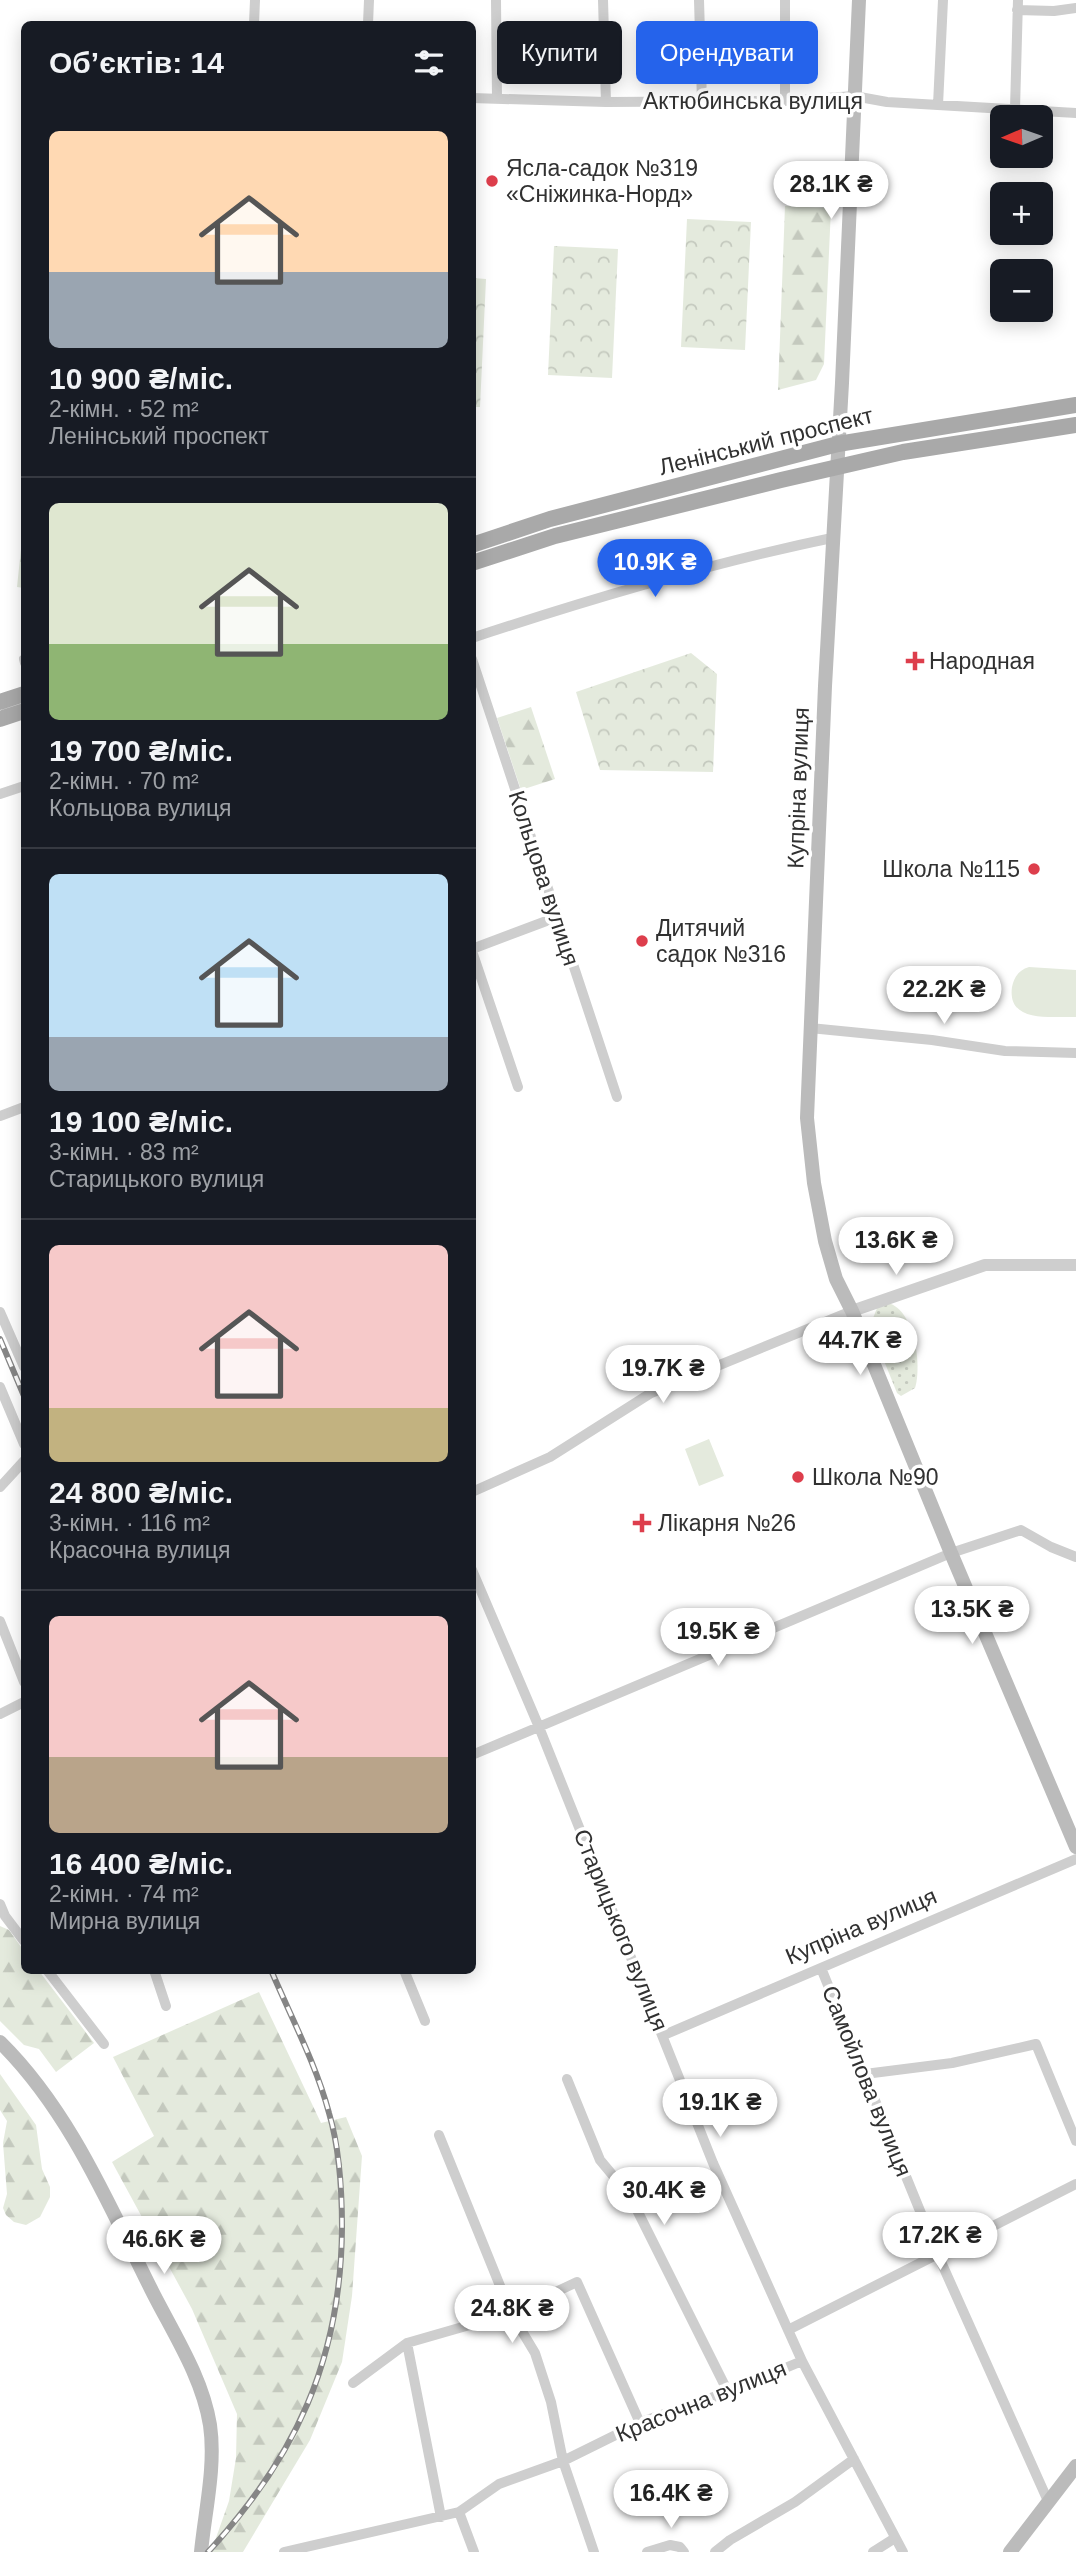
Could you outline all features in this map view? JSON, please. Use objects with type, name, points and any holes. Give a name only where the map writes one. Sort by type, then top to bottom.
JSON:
[{"type":"main road","name":"Купріна вулиця","points":[[859,0],[810,1028],[807,1118],[814,1183],[836,1279],[852,1311],[1076,1847]]},
{"type":"main road","name":"Ленінський проспект","points":[[476,544],[550,519],[838,444],[1076,405]]},
{"type":"main road","name":"Ленінський проспект","points":[[476,561],[555,536],[903,452],[1076,425]]},
{"type":"main road","points":[[0,702],[21,695]]},
{"type":"main road","points":[[0,719],[21,712]]},
{"type":"main road","points":[[0,2042],[49,2099],[97,2180],[197,2379],[210,2426],[211,2462],[201,2552]]},
{"type":"main road","points":[[1010,2552],[1076,2466]]},
{"type":"street","points":[[254,21],[255,0]]},
{"type":"street","points":[[368,21],[369,0]]},
{"type":"street","points":[[496,0],[496,98]]},
{"type":"street","points":[[603,0],[606,102]]},
{"type":"street","points":[[699,0],[702,101]]},
{"type":"street","points":[[785,0],[785,101]]},
{"type":"street","points":[[939,105],[943,0]]},
{"type":"street","points":[[1015,105],[1017,5],[1054,11],[1076,8]]},
{"type":"street","name":"Актюбинська вулиця","points":[[476,98],[606,102],[785,101],[854,96],[887,102],[990,108]]},
{"type":"street","name":"Актюбинська вулиця","points":[[1054,112],[1076,113]]},
{"type":"street","points":[[476,637],[562,609],[771,550],[832,538]]},
{"type":"street","name":"Кольцова вулиця","points":[[476,671],[617,1097]]},
{"type":"street","points":[[0,794],[21,787]]},
{"type":"street","points":[[476,948],[557,917]]},
{"type":"street","points":[[476,962],[518,1087]]},
{"type":"street","points":[[810,1028],[932,1040],[1004,1051],[1076,1053]]},
{"type":"street","points":[[0,1116],[21,1108]]},
{"type":"street","points":[[476,1490],[550,1457],[651,1393],[852,1311],[985,1265],[1076,1265]]},
{"type":"street","points":[[0,1312],[21,1360]]},
{"type":"street","points":[[0,1387],[21,1437]]},
{"type":"street","points":[[0,1487],[21,1464]]},
{"type":"street","points":[[476,1753],[951,1553],[1021,1530],[1051,1547],[1076,1556]]},
{"type":"street","name":"Старицького вулиця","points":[[476,1579],[539,1727],[713,2163],[802,2361],[903,2552]]},
{"type":"street","points":[[0,1621],[21,1674]]},
{"type":"street","points":[[0,1714],[21,1704]]},
{"type":"street","name":"Купріна вулиця","points":[[663,2035],[1076,1859]]},
{"type":"street","points":[[0,1904],[2,1916],[21,1938]]},
{"type":"street","name":"Самойлова вулиця","points":[[821,1968],[938,2256],[1048,2501]]},
{"type":"street","points":[[50,1974],[104,2044]]},
{"type":"street","points":[[155,1974],[166,2006]]},
{"type":"street","points":[[406,1974],[425,2021]]},
{"type":"street","points":[[865,2074],[953,2063],[1036,2044],[1076,2141]]},
{"type":"street","points":[[567,2079],[600,2160],[631,2196],[728,2392]]},
{"type":"street","points":[[439,2135],[511,2313],[535,2353],[551,2402],[563,2461],[594,2552]]},
{"type":"street","name":"Красочна вулиця","points":[[788,2330],[1076,2184]]},
{"type":"street","points":[[353,2383],[407,2343],[511,2313],[577,2282],[640,2423]]},
{"type":"street","points":[[407,2343],[441,2517]]},
{"type":"street","name":"Красочна вулиця","points":[[284,2552],[459,2512],[499,2484],[563,2461],[640,2423],[728,2392],[802,2361]]},
{"type":"street","points":[[715,2552],[730,2540],[795,2502],[855,2459]]},
{"type":"street","points":[[459,2512],[474,2552]]},
{"type":"street","points":[[873,2552],[895,2538]]},
{"type":"street","points":[[647,2552],[670,2545],[680,2547],[684,2552]]},
{"type":"green space","points":[[785,206],[831,208],[824,364],[816,380],[778,390]]},
{"type":"green space","points":[[687,219],[751,222],[745,350],[681,347]]},
{"type":"green space","points":[[554,246],[618,249],[612,378],[548,375]]},
{"type":"green space","points":[[476,278],[486,279],[480,407],[476,407]]},
{"type":"green space","points":[[21,549],[21,588],[17,587]]},
{"type":"green space","points":[[691,653],[717,674],[713,772],[600,770],[576,692]]},
{"type":"green space","points":[[531,707],[555,779],[521,790],[497,718]]},
{"type":"green space","points":[[1029,967],[1076,970],[1076,1017],[1033,1016],[1017,1007],[1012,999],[1013,983],[1020,972]]},
{"type":"green space","points":[[888,1303],[905,1316],[917,1353],[915,1388],[901,1396],[897,1393],[870,1326],[877,1308]]},
{"type":"green space","points":[[709,1439],[724,1476],[699,1486],[685,1449]]},
{"type":"green space","points":[[0,1926],[9,1930],[21,1947],[21,1974],[41,1974],[94,2043],[56,2072],[39,2049],[24,2045],[0,2021]]},
{"type":"green space","points":[[259,1992],[321,2123],[346,2117],[362,2156],[352,2296],[342,2362],[310,2440],[243,2552],[211,2552],[229,2501],[236,2458],[237,2414],[192,2309],[112,2162],[154,2136],[113,2057]]},
{"type":"green space","points":[[0,2074],[36,2125],[42,2169],[50,2187],[50,2197],[40,2217],[26,2225],[14,2222],[3,2208],[7,2194],[3,2143],[7,2121],[0,2110]]},
{"type":"railway","points":[[0,1339],[21,1389]]},
{"type":"railway","points":[[208,2552],[266,2480],[308,2404],[333,2321],[340,2276],[342,2199],[333,2127],[310,2059],[273,1974]]},
{"type":"place","name":"Ясла-садок №319 «Сніжинка-Норд»","points":[[492,181]]},
{"type":"place","name":"Народная","points":[[915,661]]},
{"type":"place","name":"Школа №115","points":[[1034,869]]},
{"type":"place","name":"Дитячий садок №316","points":[[642,941]]},
{"type":"place","name":"Школа №90","points":[[798,1477]]},
{"type":"place","name":"Лікарня №26","points":[[642,1523]]}]
